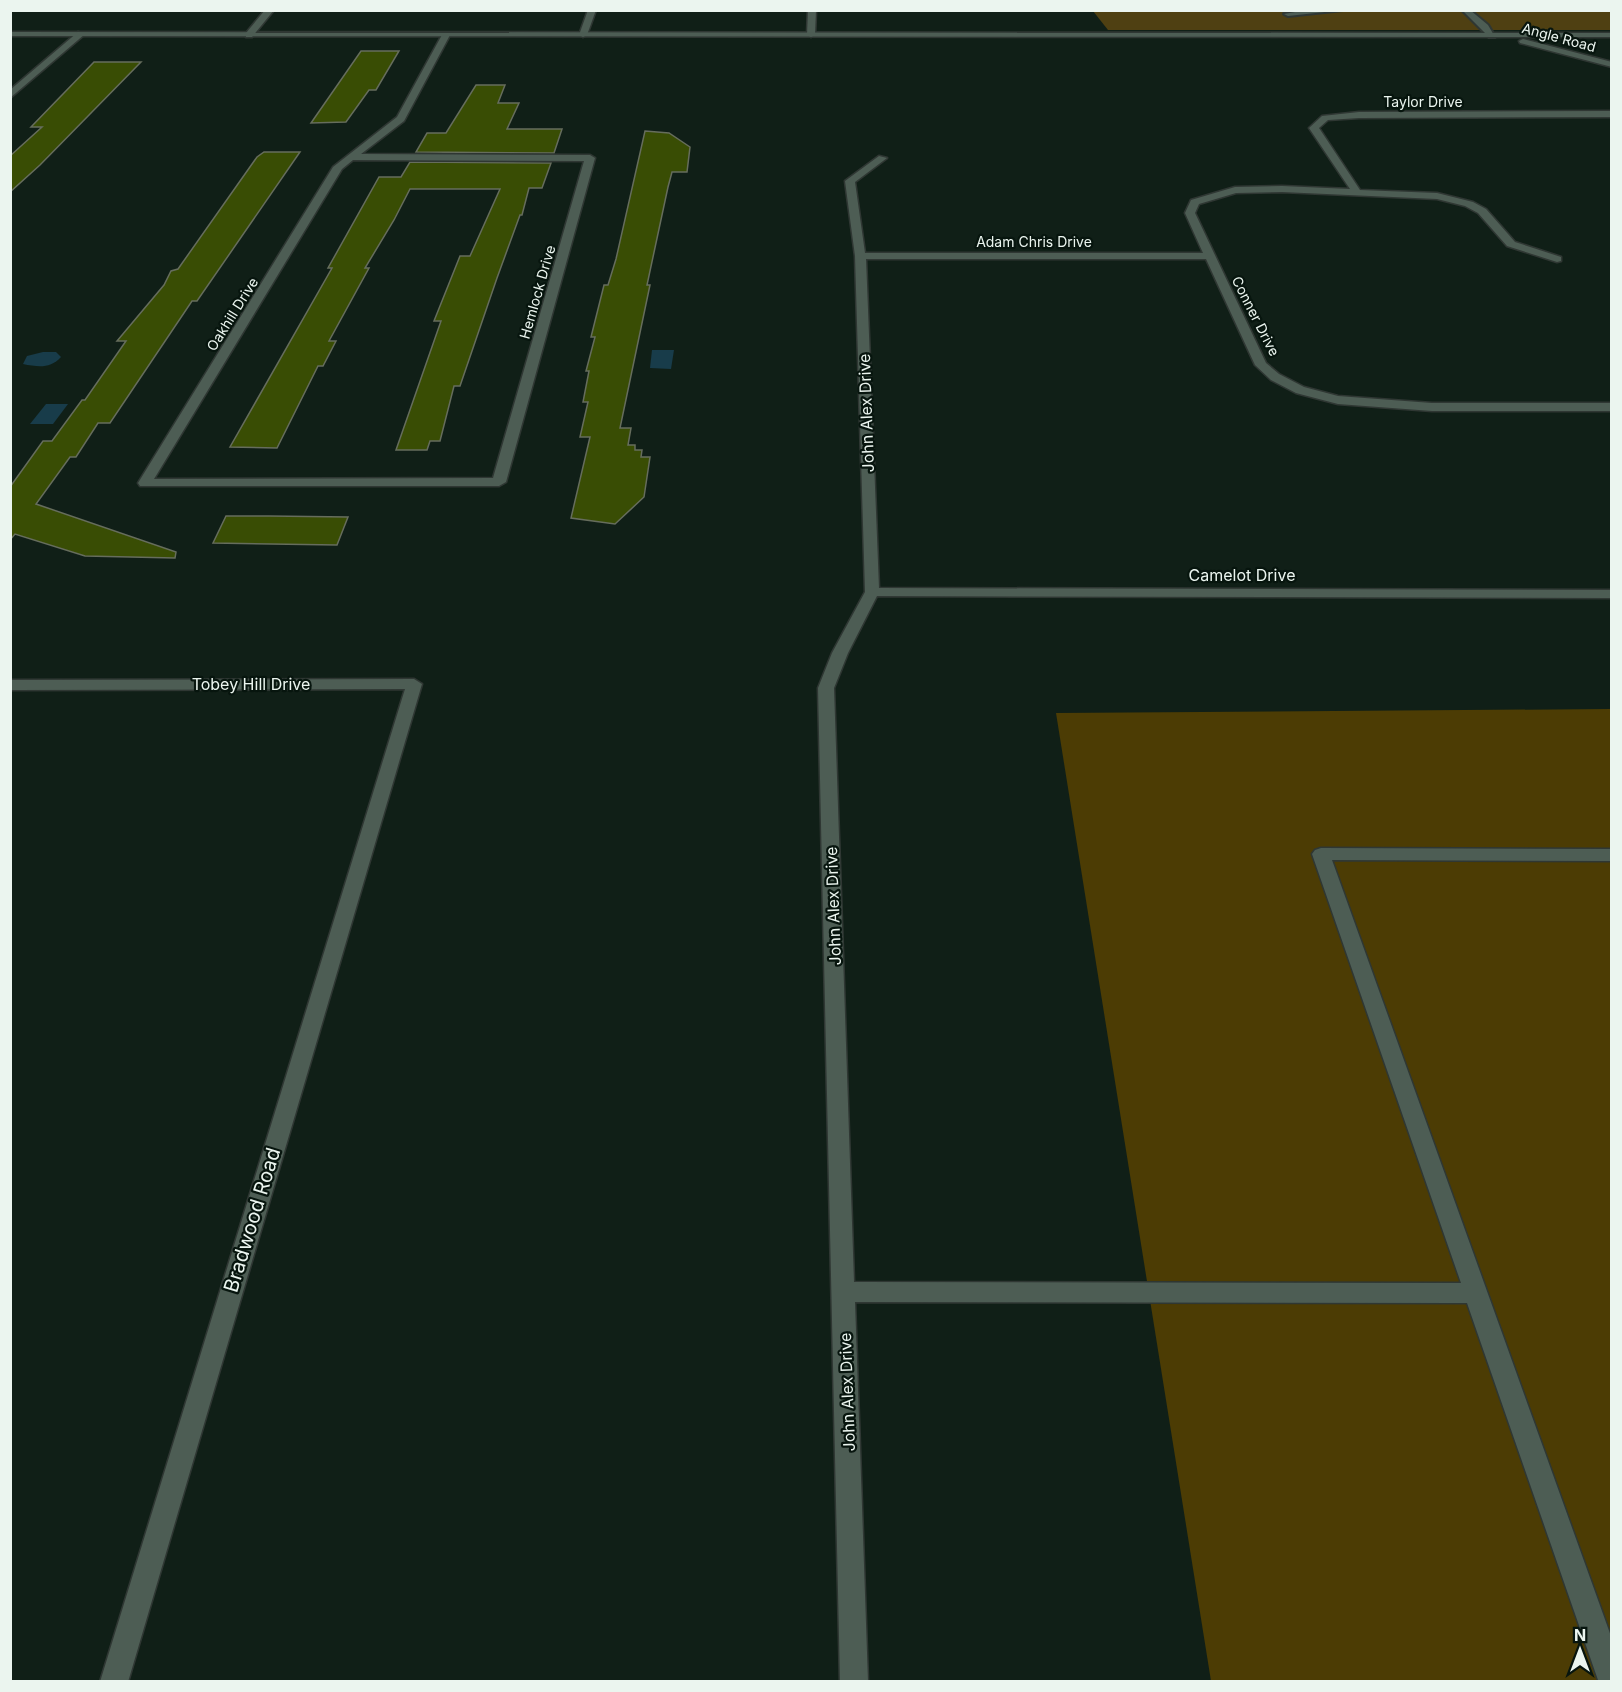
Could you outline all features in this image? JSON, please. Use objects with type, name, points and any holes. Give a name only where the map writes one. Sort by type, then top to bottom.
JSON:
[{"type":"street","points":[[249,34],[270,10]]},
{"type":"street","points":[[583,35],[592,10]]},
{"type":"street","points":[[811,35],[812,10]]},
{"type":"street","points":[[10,34],[1611,35]]},
{"type":"street","points":[[10,94],[81,34]]},
{"type":"street","name":"Oakhill Drive","points":[[310,483],[145,483],[338,167],[401,119],[446,35]]},
{"type":"street","name":"Angle Road","points":[[1496,35],[1611,65]]},
{"type":"street","name":"Taylor Drive","points":[[1356,191],[1314,128],[1325,118],[1359,115],[1611,114]]},
{"type":"street","name":"Hemlock Drive","points":[[310,483],[499,482],[590,158],[352,157]]},
{"type":"street","name":"John Alex Drive","points":[[855,1682],[826,688],[840,653],[872,592],[860,256],[850,181],[882,158]]},
{"type":"street","name":"Conner Drive","points":[[1557,259],[1511,244],[1489,217],[1469,204],[1420,193],[1235,190],[1195,202],[1190,213],[1261,364],[1275,376],[1300,390],[1338,400],[1432,407],[1611,407]]},
{"type":"street","name":"Adam Chris Drive","points":[[860,256],[1209,256]]},
{"type":"street","name":"Camelot Drive","points":[[872,592],[1611,594]]},
{"type":"street","name":"Tobey Hill Drive","points":[[10,684],[414,684],[391,759]]},
{"type":"street","name":"Bradwood Road","points":[[114,1682],[391,759]]},
{"type":"street","points":[[1611,855],[1321,854],[1611,1680]]},
{"type":"street","points":[[844,1292],[1475,1293]]},
{"type":"lane","points":[[1288,14],[1340,10]]},
{"type":"lane","points":[[1465,10],[1496,35]]},
{"type":"shaded area","points":[[1611,10],[1612,30],[1108,30],[1093,11]]},
{"type":"shaded area","points":[[1611,709],[1611,1681],[1211,1681],[1056,713]]},
{"type":"water","points":[[652,350],[674,350],[671,369],[650,368]]},
{"type":"water","points":[[56,352],[61,357],[48,365],[23,364],[27,356]]},
{"type":"water","points":[[46,404],[68,404],[53,424],[30,424]]},
{"type":"building","points":[[361,51],[399,51],[376,90],[369,90],[346,122],[311,123]]},
{"type":"building","points":[[94,62],[141,62],[40,165],[10,192],[10,156],[42,127],[31,127]]},
{"type":"building","points":[[476,85],[505,85],[498,103],[519,103],[507,129],[562,129],[554,153],[416,152],[427,133],[446,133]]},
{"type":"building","points":[[645,131],[669,133],[690,147],[687,172],[672,172],[668,187],[620,428],[631,428],[628,445],[635,445],[635,450],[642,450],[641,457],[650,457],[644,497],[615,524],[571,518],[590,437],[580,437],[588,402],[583,402],[589,371],[586,371],[595,337],[591,337],[604,285],[608,285],[616,259]]},
{"type":"building","points":[[264,152],[300,152],[197,301],[192,301],[110,423],[98,423],[76,457],[70,457],[36,504],[176,552],[175,558],[85,556],[15,534],[10,540],[10,487],[43,441],[52,441],[82,400],[85,400],[126,341],[117,341],[164,285],[171,271],[178,269],[257,157]]},
{"type":"building","points":[[410,162],[551,163],[542,188],[529,188],[522,215],[520,215],[497,278],[460,386],[454,386],[440,441],[430,441],[427,450],[396,450],[441,321],[434,321],[460,256],[470,256],[500,189],[410,189],[365,268],[369,268],[329,341],[336,341],[323,366],[318,366],[277,448],[230,447],[332,268],[328,268],[379,177],[401,177]]},
{"type":"building","points":[[226,516],[348,517],[337,545],[213,543]]}]
